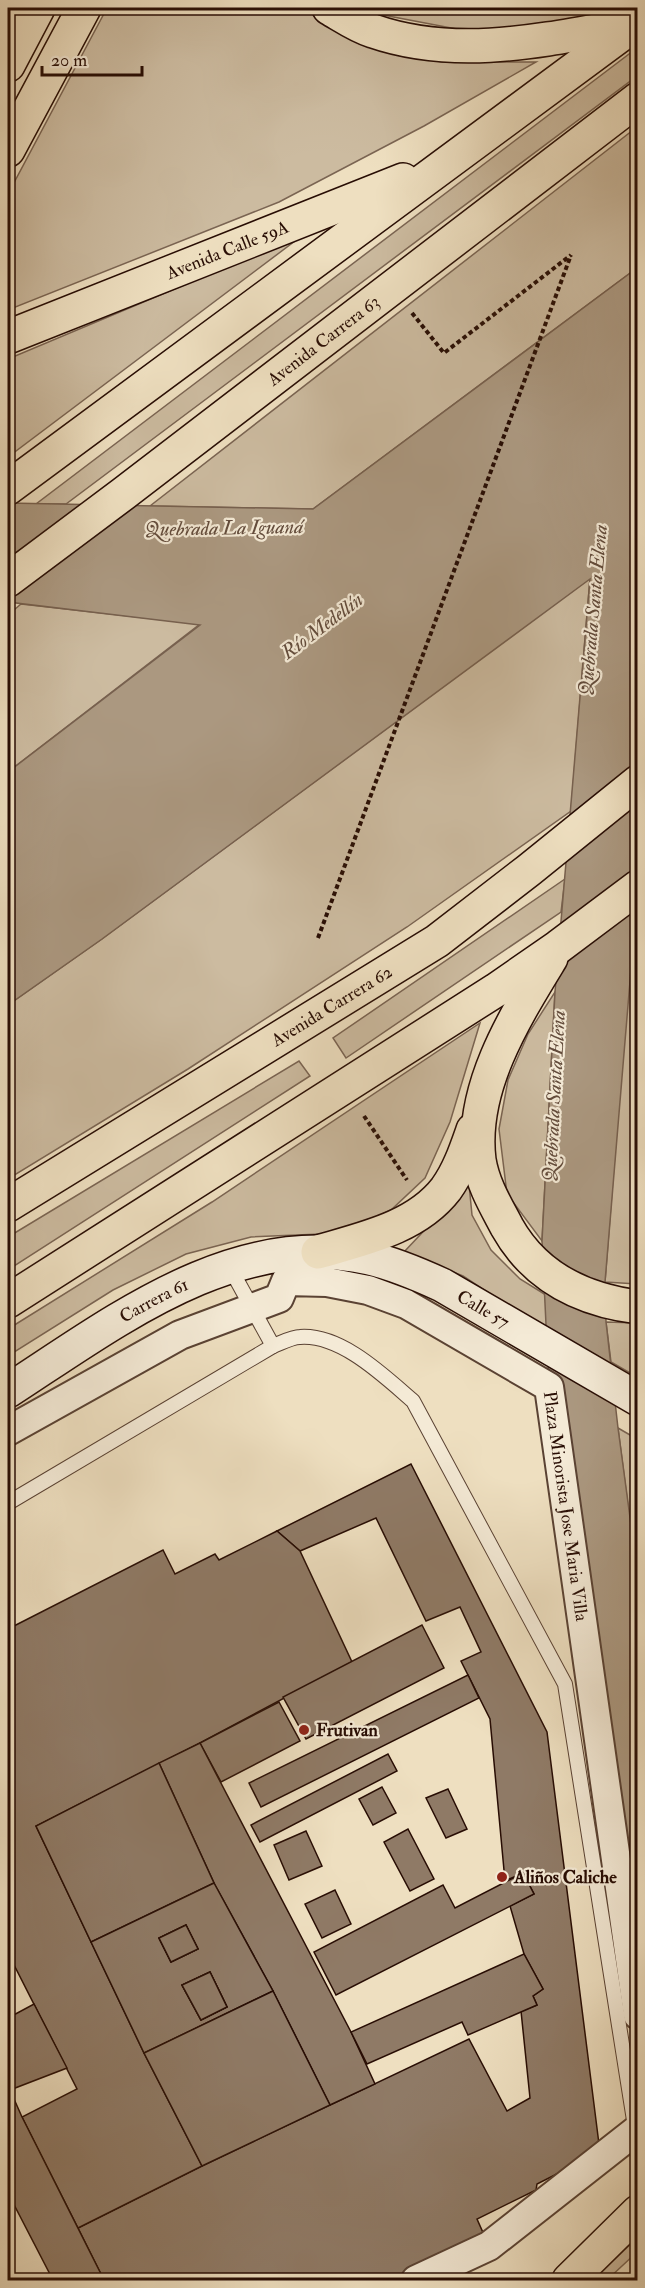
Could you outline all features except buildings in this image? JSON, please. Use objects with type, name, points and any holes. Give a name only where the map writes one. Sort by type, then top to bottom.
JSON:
[{"type":"main road","points":[[8,65],[38,8]]},
{"type":"main road","points":[[8,150],[84,8]]},
{"type":"main road","points":[[328,8],[371,31],[434,46],[513,44],[637,23]]},
{"type":"main road","points":[[13,483],[637,23]]},
{"type":"main road","name":"Avenida Carrera 63","points":[[8,580],[638,99]]},
{"type":"main road","name":"Avenida Calle 59A","points":[[8,338],[447,163]]},
{"type":"main road","name":"Avenida Carrera 62","points":[[8,1205],[401,965],[445,935],[530,870],[638,782]]},
{"type":"main road","points":[[8,1301],[496,990],[558,947],[638,886]]},
{"type":"main road","points":[[318,1252],[390,1230],[426,1208],[445,1191],[458,1170],[507,1035],[558,947]]},
{"type":"main road","points":[[482,1104],[478,1138],[479,1162],[487,1190],[516,1243],[532,1262],[552,1279],[586,1294],[626,1305]]},
{"type":"main road","points":[[569,2280],[638,2212]]},
{"type":"street","name":"Carrera 61","points":[[8,1391],[113,1323],[171,1290],[229,1266],[273,1255],[318,1252]]},
{"type":"street","name":"Calle 57","points":[[318,1252],[368,1258],[411,1271],[442,1285],[634,1396]]},
{"type":"street","name":"Plaza Minorista Jose Maria Villa","points":[[8,1431],[180,1335],[279,1298],[286,1281],[327,1282],[368,1290],[406,1304],[549,1387],[638,2015]]},
{"type":"street","points":[[416,2280],[489,2246],[637,2135]]},
{"type":"lane","points":[[229,1266],[273,1346]]},
{"type":"lane","points":[[8,1503],[273,1346],[299,1336],[330,1341],[374,1367],[413,1401],[565,1684],[637,2135]]},
{"type":"path","points":[[318,938],[572,255],[444,353],[409,309]]},
{"type":"path","points":[[364,1116],[426,1208]]},
{"type":"shaded area","points":[[107,8],[302,8],[372,48],[442,62],[536,62],[424,126],[279,202],[8,310],[8,194]]},
{"type":"shaded area","points":[[372,8],[612,8],[585,18],[488,35],[383,15]]},
{"type":"shaded area","points":[[637,48],[637,76],[66,504],[36,504]]},
{"type":"shaded area","points":[[637,127],[637,268],[313,509],[150,506]]},
{"type":"shaded area","points":[[303,235],[8,457],[8,359]]},
{"type":"shaded area","points":[[590,578],[571,811],[407,927],[188,1069],[8,1179],[8,1005],[102,939]]},
{"type":"shaded area","points":[[21,604],[200,624],[8,772],[8,615]]},
{"type":"shaded area","points":[[565,879],[561,912],[346,1058],[333,1038]]},
{"type":"shaded area","points":[[637,929],[637,1284],[605,1282],[632,934]]},
{"type":"shaded area","points":[[555,992],[542,1241],[507,1194],[499,1129],[508,1080],[528,1034]]},
{"type":"shaded area","points":[[480,1023],[450,1122],[425,1178],[391,1210],[361,1224],[321,1234],[251,1237],[186,1254],[113,1290],[8,1356],[8,1329],[212,1202]]},
{"type":"shaded area","points":[[299,1061],[310,1076],[8,1270],[8,1237]]},
{"type":"shaded area","points":[[468,1174],[472,1215],[491,1250],[520,1279],[546,1295],[547,1331],[463,1276],[404,1252],[451,1202]]},
{"type":"shaded area","points":[[606,1322],[637,1323],[637,1377],[611,1362]]},
{"type":"shaded area","points":[[618,1428],[637,1439],[637,1576]]},
{"type":"shaded area","points":[[637,2238],[637,2252],[607,2280],[593,2280]]},
{"type":"water","points":[[637,268],[638,885],[605,1282],[606,1322],[638,1577],[637,2015],[549,1387],[542,1241],[555,992],[590,579],[102,939],[8,1005],[8,772],[200,625],[8,602],[8,503],[313,509]]},
{"type":"place","name":"Frutivan","points":[[304,1730]]},
{"type":"place","name":"Aliños Caliche","points":[[502,1877]]},
{"type":"water label","name":"Quebrada La Iguaná","points":[[224,528]]},
{"type":"water label","name":"Quebrada Santa Elena","points":[[593,610]]},
{"type":"water label","name":"Río Medellín","points":[[322,626]]},
{"type":"water label","name":"Quebrada Santa Elena","points":[[554,1096]]}]
